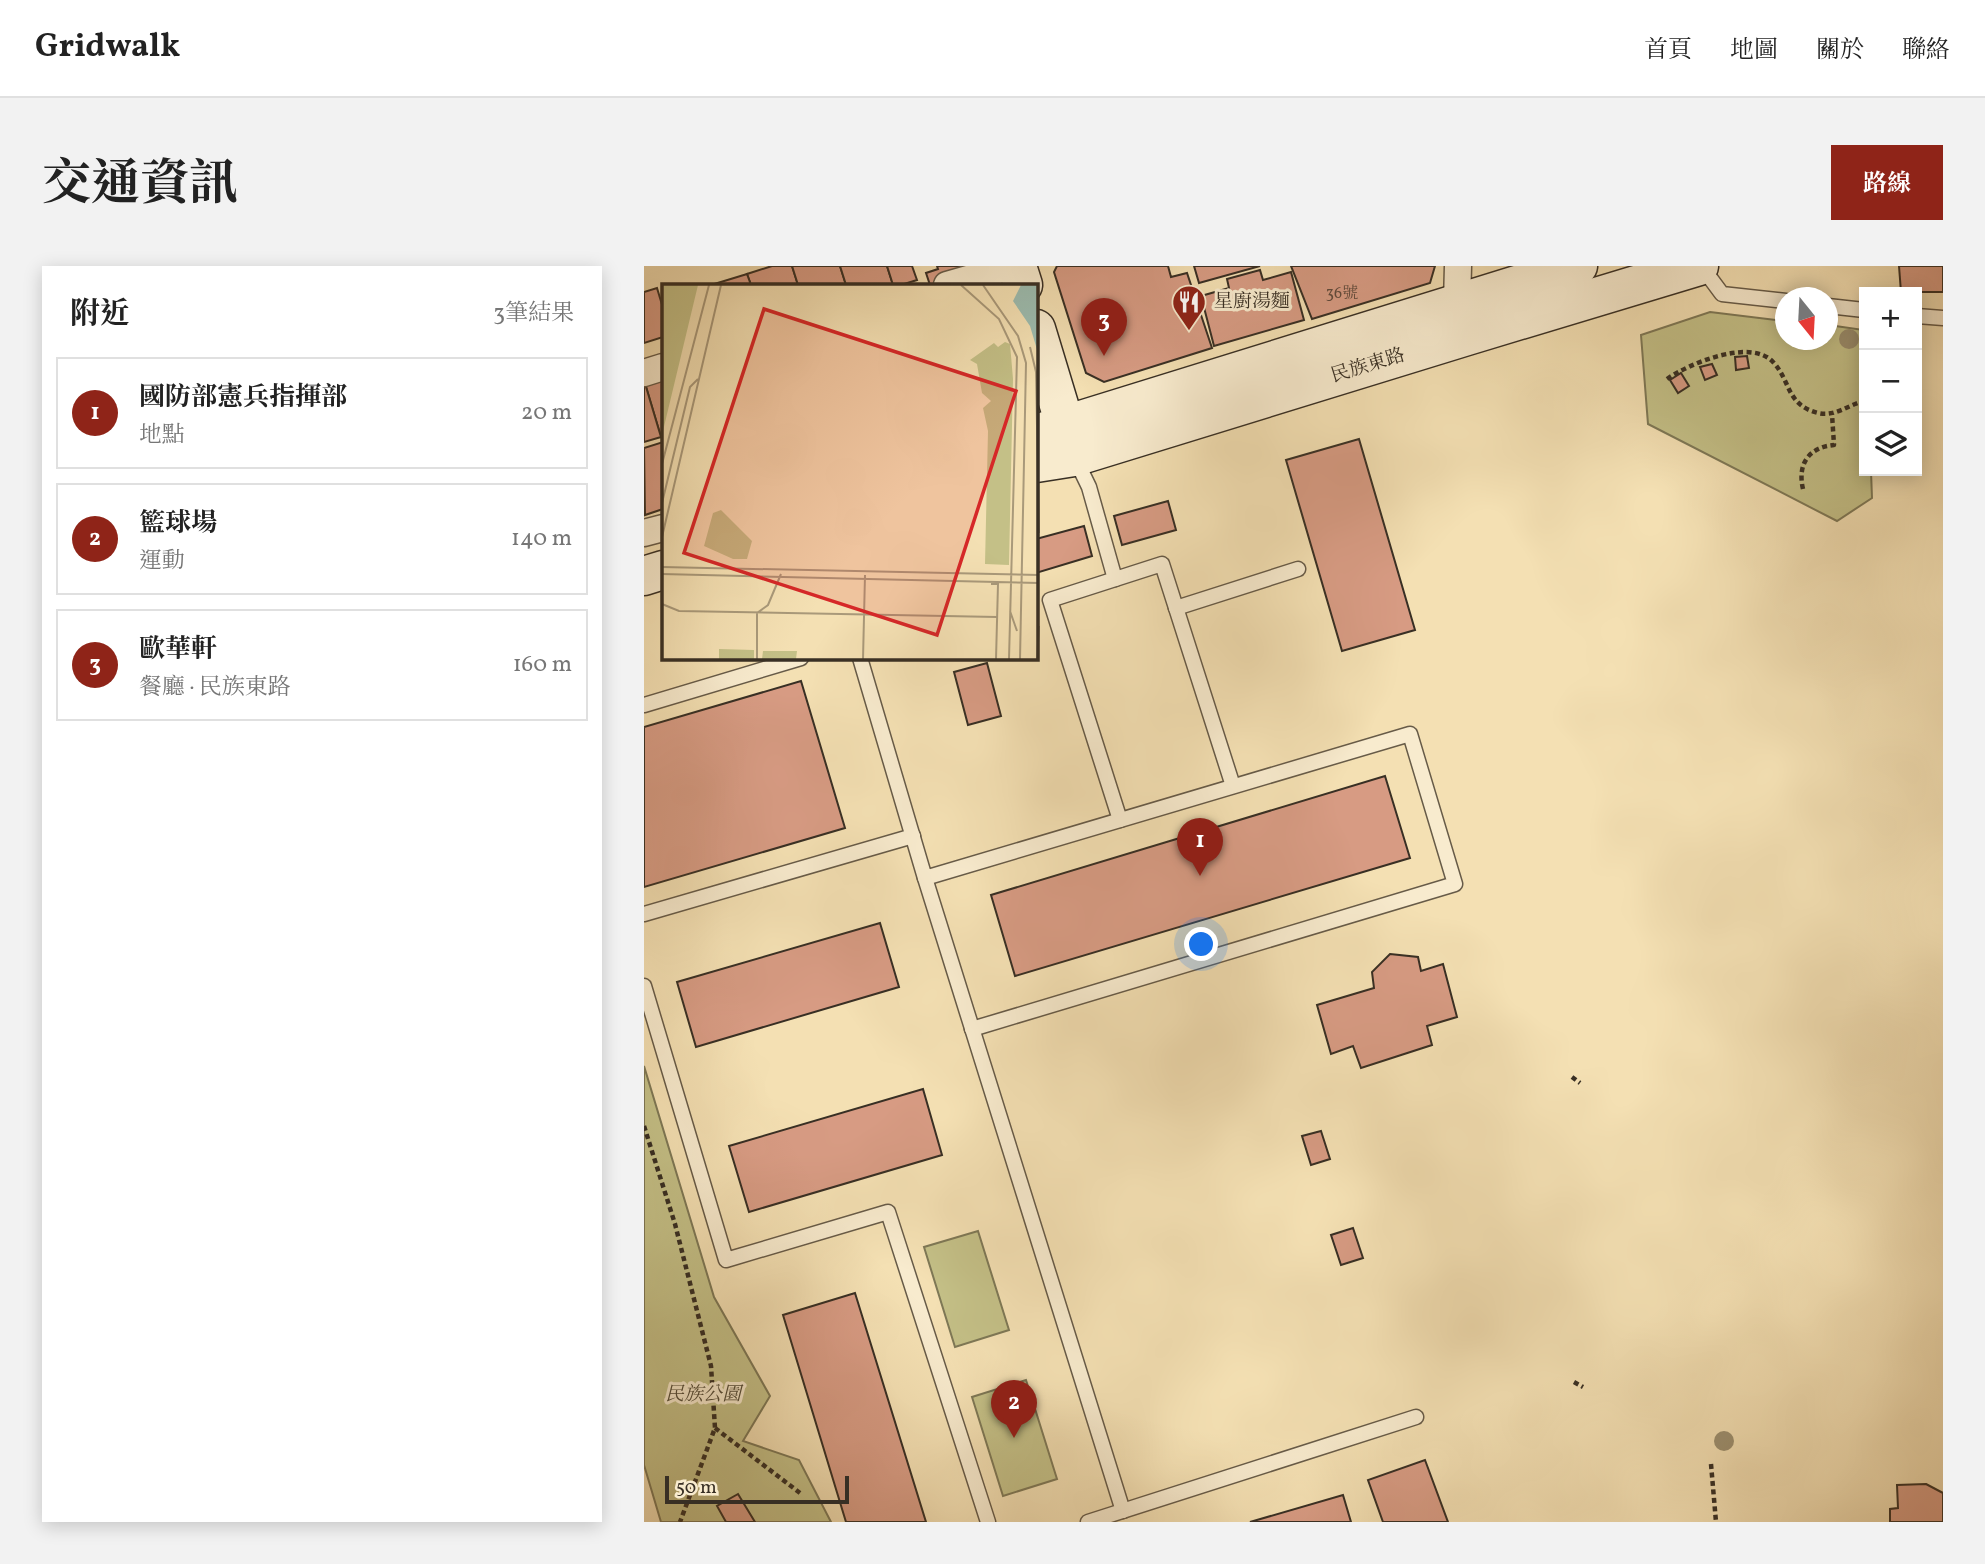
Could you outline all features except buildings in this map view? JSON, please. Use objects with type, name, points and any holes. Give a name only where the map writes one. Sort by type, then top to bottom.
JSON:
[{"type":"street","points":[[951,284],[1015,266],[1023,284]]},
{"type":"street","name":"民族東路","points":[[1038,460],[1053,434],[1461,301],[1578,266]]},
{"type":"street","name":"民族東路","points":[[1461,301],[1700,266]]},
{"type":"street","points":[[1038,341],[1053,434],[1044,475],[1038,476]]},
{"type":"street","points":[[644,373],[662,368]]},
{"type":"street","points":[[644,533],[662,528]]},
{"type":"street","points":[[644,549],[662,543]]},
{"type":"street","points":[[644,576],[662,570]]},
{"type":"street","points":[[644,594],[662,588]]},
{"type":"lane","points":[[1700,266],[1722,294],[1775,300]]},
{"type":"lane","points":[[1838,307],[1859,309]]},
{"type":"lane","points":[[1922,316],[1943,318]]},
{"type":"lane","points":[[1053,434],[1089,487],[1115,579]]},
{"type":"lane","points":[[1120,820],[1050,600],[1163,564],[1233,786]]},
{"type":"lane","points":[[1176,608],[1298,569]]},
{"type":"lane","points":[[644,705],[795,660]]},
{"type":"lane","points":[[861,660],[925,878],[1123,1511]]},
{"type":"lane","points":[[925,878],[1410,734],[1455,884],[972,1029]]},
{"type":"lane","points":[[644,915],[913,836]]},
{"type":"lane","points":[[644,986],[726,1260],[888,1212],[988,1522]]},
{"type":"lane","points":[[1087,1522],[1416,1417]]},
{"type":"path","points":[[1668,379],[1680,370],[1708,359],[1747,352],[1765,355],[1775,363],[1793,399],[1816,412],[1832,414],[1859,402]]},
{"type":"path","points":[[1803,489],[1801,472],[1807,457],[1815,450],[1835,444],[1832,414]]},
{"type":"path","points":[[1572,1077],[1580,1083]]},
{"type":"path","points":[[644,1126],[675,1224],[711,1366],[715,1428],[680,1522]]},
{"type":"path","points":[[1574,1382],[1583,1387]]},
{"type":"path","points":[[715,1428],[800,1493]]},
{"type":"path","points":[[1712,1464],[1716,1522]]},
{"type":"green space","points":[[1710,312],[1775,320],[1775,350],[1838,350],[1838,326],[1859,329],[1859,476],[1871,476],[1872,498],[1837,521],[1648,424],[1641,335]]},
{"type":"green space","name":"民族公園","points":[[644,1066],[714,1297],[770,1396],[743,1441],[799,1460],[831,1522],[661,1522],[644,1465]]},
{"type":"green space","points":[[978,1231],[1009,1330],[955,1347],[924,1247]]},
{"type":"green space","points":[[1026,1380],[1057,1479],[1003,1496],[972,1397]]},
{"type":"place","name":"星廚湯麵","points":[[1189,332]]},
{"type":"place","name":"歐華軒","points":[[1104,356]]},
{"type":"place","name":"國防部憲兵指揮部","points":[[1200,876]]},
{"type":"place","name":"籃球場","points":[[1014,1438]]}]
